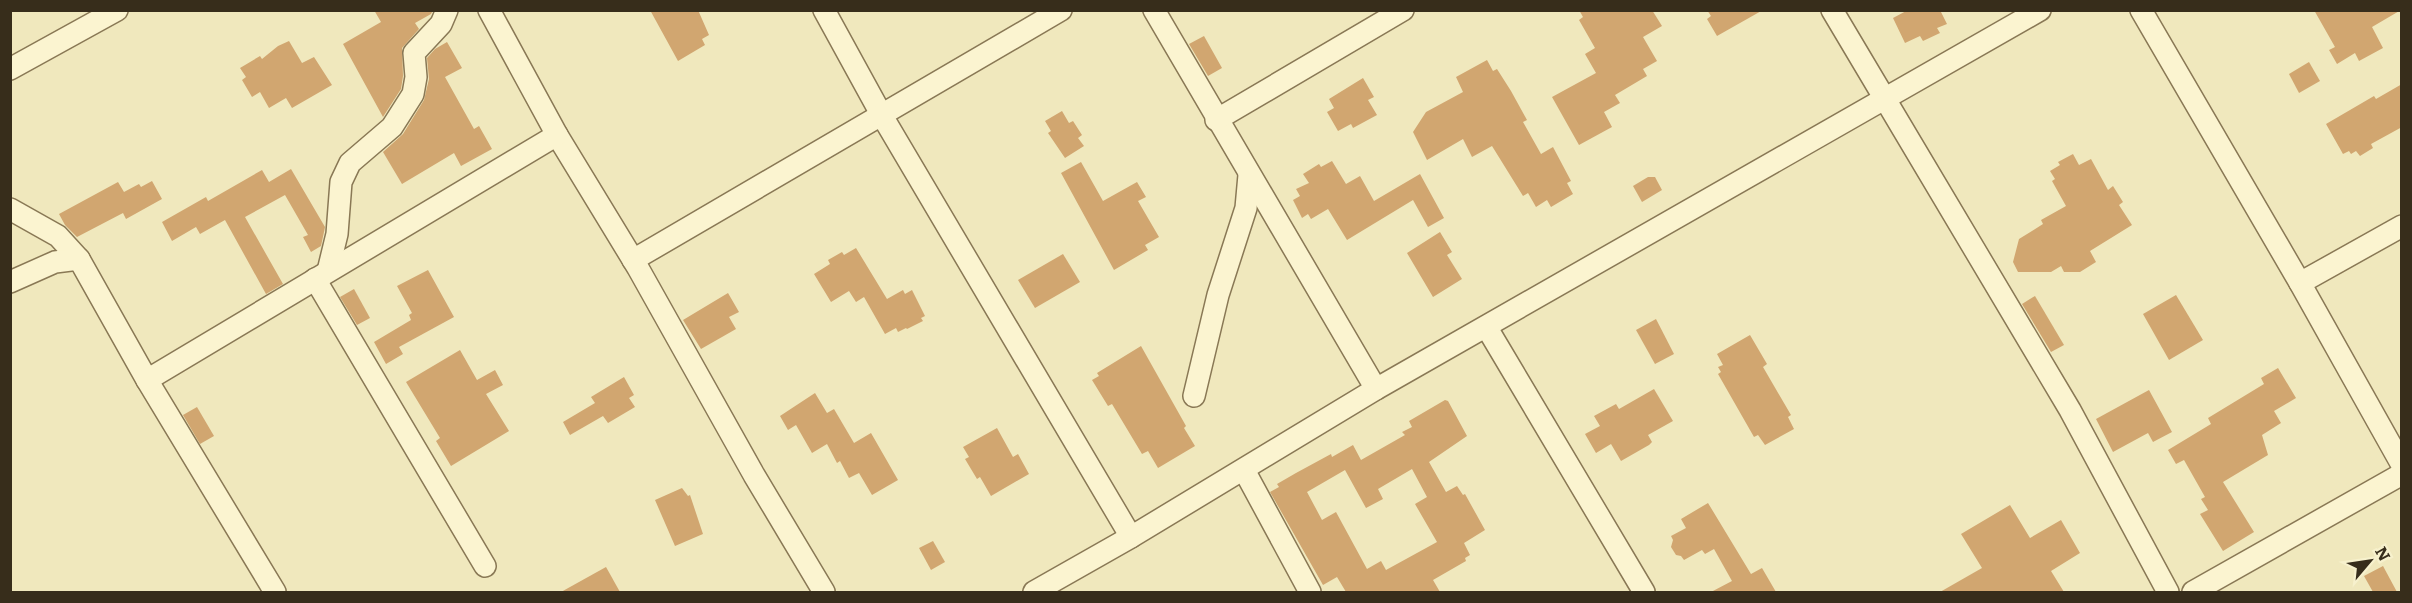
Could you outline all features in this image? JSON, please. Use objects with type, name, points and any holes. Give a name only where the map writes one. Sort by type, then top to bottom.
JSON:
[{"type":"street","points":[[10,69],[117,10]]},
{"type":"street","points":[[321,275],[337,234],[341,182],[350,163],[388,131],[406,106],[416,87],[414,53],[441,24],[447,10]]},
{"type":"street","points":[[489,10],[557,135],[633,260],[754,475],[824,592]]},
{"type":"street","points":[[824,10],[881,114],[1131,537]]},
{"type":"street","points":[[633,260],[1061,10]]},
{"type":"street","points":[[1154,10],[1216,120],[1376,389]]},
{"type":"street","points":[[1216,120],[1403,10]]},
{"type":"street","points":[[1832,10],[2070,410],[2168,592]]},
{"type":"street","points":[[1034,592],[1244,470],[1376,389],[1487,328],[2040,10]]},
{"type":"street","points":[[2141,10],[2300,283],[2402,465]]},
{"type":"street","points":[[147,380],[557,135]]},
{"type":"street","points":[[1194,396],[1218,295],[1246,208],[1249,175]]},
{"type":"street","points":[[10,209],[58,236],[79,259],[147,380],[275,592]]},
{"type":"street","points":[[2300,283],[2402,226]]},
{"type":"street","points":[[10,282],[55,262],[79,259]]},
{"type":"street","points":[[321,275],[485,566]]},
{"type":"street","points":[[1487,328],[1644,592]]},
{"type":"street","points":[[1244,470],[1310,592]]},
{"type":"street","points":[[2193,592],[2402,474]]},
{"type":"building","points":[[374,10],[433,10],[431,14],[415,23],[419,29],[402,48],[401,89],[383,117],[343,44],[381,22]]},
{"type":"building","points":[[650,10],[698,10],[709,35],[702,39],[705,45],[678,61]]},
{"type":"building","points":[[1579,10],[1652,10],[1662,26],[1643,37],[1657,61],[1643,69],[1647,76],[1615,95],[1620,103],[1604,112],[1612,127],[1579,145],[1552,97],[1596,73],[1585,54],[1595,48],[1579,20],[1583,17]]},
{"type":"building","points":[[1707,10],[1763,10],[1717,36],[1707,19],[1711,16]]},
{"type":"building","points":[[1908,10],[1940,10],[1947,24],[1937,28],[1940,33],[1923,41],[1920,36],[1905,43],[1893,18]]},
{"type":"building","points":[[2314,10],[2401,10],[2372,27],[2383,48],[2359,61],[2355,53],[2337,64],[2329,50],[2335,47]]},
{"type":"building","points":[[1204,36],[1222,68],[1208,76],[1189,44]]},
{"type":"building","points":[[289,41],[302,63],[314,57],[332,85],[292,108],[286,98],[269,108],[260,92],[252,97],[242,80],[246,77],[240,68],[260,56],[262,59],[278,46]]},
{"type":"building","points":[[447,42],[462,68],[445,77],[474,129],[479,126],[492,149],[461,166],[454,153],[402,184],[383,152],[403,134],[424,100],[429,79],[427,58],[435,49]]},
{"type":"building","points":[[1487,60],[1493,71],[1497,69],[1511,91],[1527,120],[1523,122],[1541,154],[1553,147],[1571,181],[1567,183],[1573,194],[1551,207],[1547,200],[1536,207],[1528,193],[1523,196],[1492,146],[1472,157],[1463,139],[1427,160],[1413,132],[1426,112],[1463,92],[1456,77]]},
{"type":"building","points":[[2309,62],[2320,81],[2299,93],[2289,74]]},
{"type":"building","points":[[1363,78],[1374,97],[1368,100],[1377,115],[1353,128],[1351,124],[1338,131],[1327,112],[1334,108],[1329,99]]},
{"type":"building","points":[[2402,84],[2402,127],[2371,144],[2373,148],[2360,156],[2356,151],[2343,154],[2326,124],[2374,96],[2376,99]]},
{"type":"building","points":[[1062,111],[1069,123],[1073,121],[1082,135],[1078,138],[1084,146],[1065,158],[1048,133],[1051,131],[1045,121]]},
{"type":"building","points":[[2073,154],[2079,165],[2091,159],[2108,190],[2113,186],[2123,202],[2119,205],[2132,225],[2090,251],[2096,262],[2080,272],[2064,272],[2061,266],[2051,272],[2018,272],[2013,262],[2019,239],[2043,224],[2041,220],[2066,206],[2052,181],[2055,179],[2050,171],[2060,165],[2058,162]]},
{"type":"building","points":[[1332,161],[1346,184],[1360,176],[1374,201],[1420,174],[1444,218],[1428,227],[1413,200],[1347,240],[1328,209],[1311,219],[1308,214],[1302,218],[1293,200],[1300,196],[1296,189],[1309,183],[1303,174],[1319,164],[1321,167]]},
{"type":"building","points":[[1081,162],[1103,201],[1137,182],[1146,197],[1138,201],[1159,237],[1145,245],[1148,250],[1114,270],[1061,173]]},
{"type":"building","points":[[291,169],[325,227],[324,232],[321,246],[311,252],[303,237],[308,235],[285,195],[245,217],[283,284],[266,294],[225,220],[200,234],[196,227],[172,241],[162,222],[206,197],[208,201],[262,170],[269,182]]},
{"type":"building","points":[[1648,177],[1655,177],[1662,190],[1642,202],[1633,186]]},
{"type":"building","points":[[152,181],[162,199],[126,219],[123,213],[77,237],[65,225],[59,214],[118,182],[124,192],[139,184],[141,187]]},
{"type":"building","points":[[1440,232],[1452,252],[1447,255],[1462,279],[1433,297],[1407,253]]},
{"type":"building","points":[[856,248],[887,299],[903,290],[905,294],[912,290],[925,316],[921,318],[923,321],[907,329],[898,332],[896,328],[885,334],[864,297],[856,302],[849,291],[831,302],[814,274],[830,264],[828,260],[842,252],[844,255]]},
{"type":"building","points":[[1063,254],[1080,282],[1035,308],[1018,280]]},
{"type":"building","points":[[428,270],[454,317],[399,347],[403,354],[386,364],[374,342],[411,320],[409,315],[412,313],[397,286]]},
{"type":"building","points":[[354,289],[370,318],[357,325],[340,297]]},
{"type":"building","points":[[728,293],[739,312],[729,317],[736,329],[701,349],[683,320]]},
{"type":"building","points":[[2176,295],[2203,340],[2169,360],[2143,314]]},
{"type":"building","points":[[2035,296],[2064,345],[2051,352],[2022,304]]},
{"type":"building","points":[[1656,319],[1674,354],[1655,364],[1636,330]]},
{"type":"building","points":[[1750,335],[1767,364],[1763,367],[1791,415],[1788,417],[1794,429],[1765,445],[1758,435],[1754,437],[1718,374],[1721,372],[1718,367],[1723,365],[1717,354]]},
{"type":"building","points":[[1141,346],[1195,446],[1158,468],[1148,451],[1142,454],[1112,404],[1108,406],[1092,380],[1099,376],[1097,373]]},
{"type":"building","points":[[460,350],[477,380],[495,370],[503,385],[486,394],[509,431],[451,466],[436,441],[440,438],[406,382]]},
{"type":"building","points":[[2278,368],[2296,398],[2274,411],[2281,423],[2262,435],[2268,455],[2223,482],[2254,532],[2223,551],[2200,514],[2208,510],[2201,499],[2205,497],[2184,460],[2176,464],[2168,450],[2211,424],[2208,418],[2264,384],[2261,378]]},
{"type":"building","points":[[624,377],[634,395],[629,398],[635,407],[608,423],[603,416],[570,435],[563,422],[595,403],[591,397]]},
{"type":"building","points":[[1654,389],[1673,421],[1648,435],[1652,442],[1649,445],[1621,461],[1611,444],[1596,453],[1585,434],[1600,426],[1594,416],[1616,404],[1619,409]]},
{"type":"building","points":[[2149,390],[2172,432],[2153,442],[2148,433],[2113,452],[2096,419]]},
{"type":"building","points":[[815,393],[827,413],[834,409],[854,443],[871,433],[898,480],[872,495],[859,473],[849,478],[840,461],[837,463],[827,444],[812,453],[796,425],[788,430],[780,416]]},
{"type":"building","points":[[1445,400],[1448,401],[1467,436],[1429,462],[1446,492],[1457,486],[1463,495],[1465,494],[1485,530],[1464,543],[1470,555],[1465,558],[1466,561],[1433,580],[1440,592],[1346,592],[1337,577],[1323,585],[1270,492],[1279,487],[1277,484],[1296,473],[1353,445],[1361,460],[1405,435],[1402,432],[1412,427],[1409,421]],"holes":[[[1412,469],[1427,497],[1415,504],[1437,542],[1386,570],[1381,561],[1367,569],[1336,512],[1322,520],[1307,492],[1345,470],[1366,508],[1383,499],[1378,489]]]},
{"type":"building","points":[[197,407],[214,436],[200,444],[183,415]]},
{"type":"building","points":[[997,428],[1013,457],[1018,454],[1029,474],[991,496],[980,477],[977,479],[965,459],[969,457],[963,447]]},
{"type":"building","points":[[682,488],[688,496],[690,495],[703,534],[675,546],[655,500]]},
{"type":"building","points":[[1708,503],[1751,574],[1762,568],[1776,592],[1711,592],[1732,581],[1714,549],[1705,554],[1702,550],[1684,560],[1681,556],[1676,555],[1671,547],[1673,540],[1671,536],[1686,528],[1681,519]]},
{"type":"building","points":[[2010,505],[2030,538],[2061,520],[2080,553],[2051,571],[2064,592],[1940,592],[1982,568],[1961,534]]},
{"type":"building","points":[[933,541],[945,562],[931,570],[919,548]]},
{"type":"building","points":[[2383,566],[2397,592],[2373,592],[2364,576]]},
{"type":"building","points":[[606,567],[620,592],[561,592]]}]
